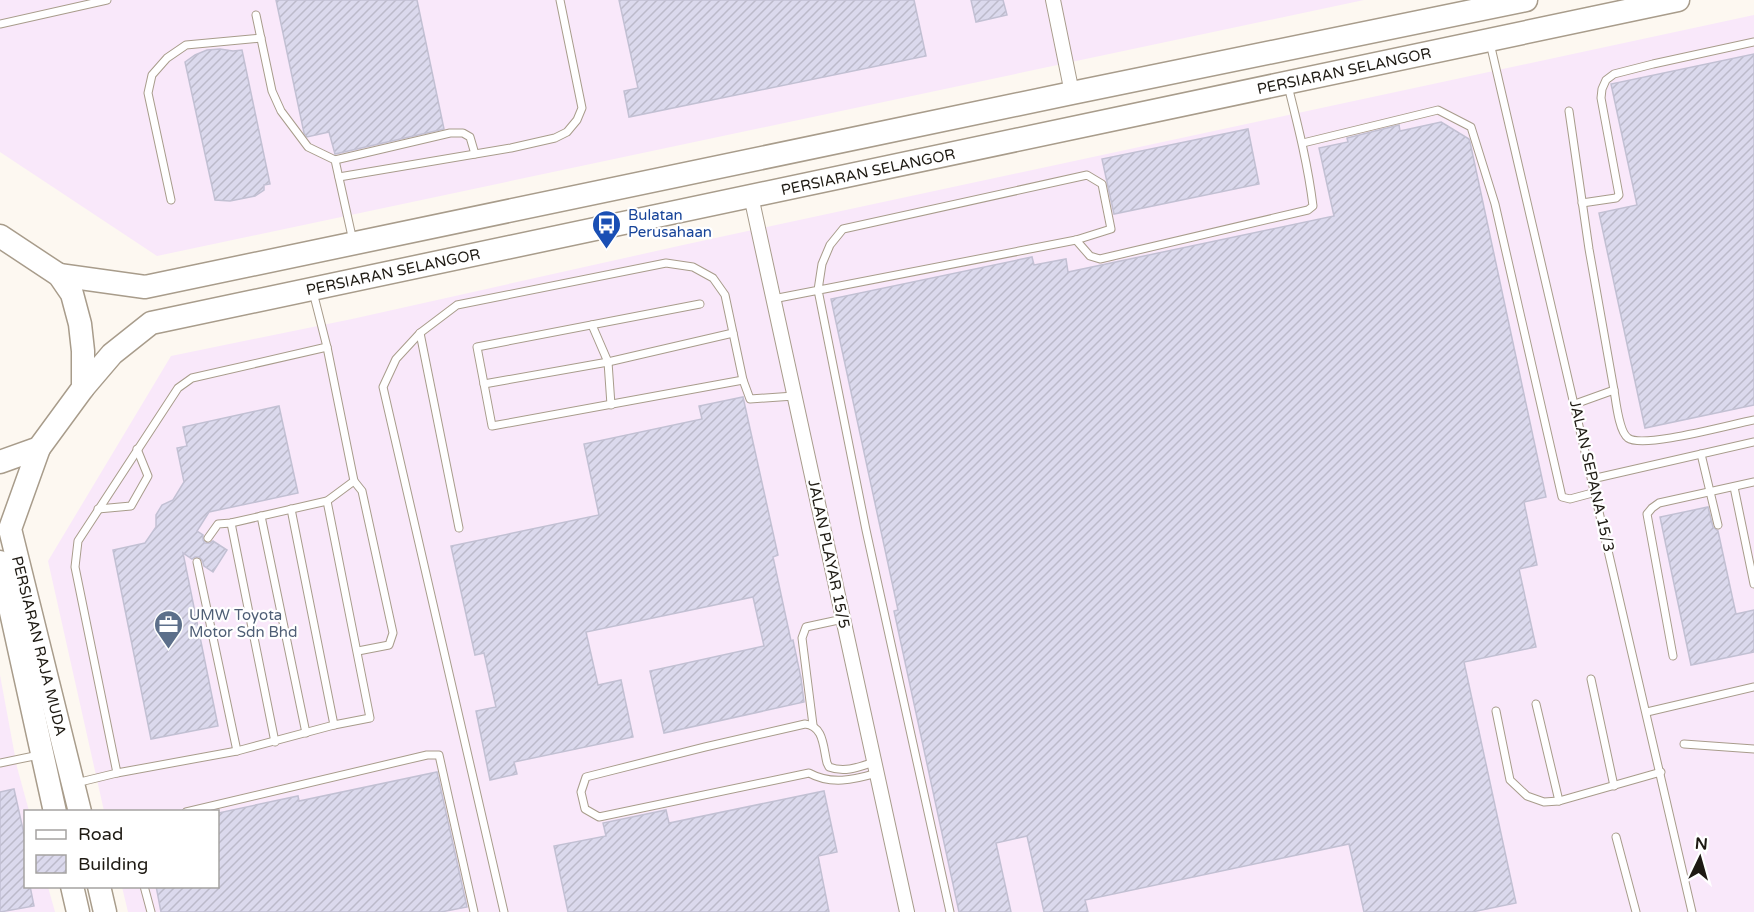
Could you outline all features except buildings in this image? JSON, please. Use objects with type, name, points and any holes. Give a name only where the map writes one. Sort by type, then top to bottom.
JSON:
[{"type":"main road","points":[[59,275],[145,287],[1526,0]]},
{"type":"main road","name":"PERSIARAN SELANGOR","points":[[83,388],[112,354],[151,323],[1678,0]]},
{"type":"main road","points":[[0,236],[59,275],[72,294],[80,324],[83,351],[83,388],[39,448],[0,462]]},
{"type":"main road","name":"PERSIARAN RAJA MUDA","points":[[39,448],[10,529],[80,810]]},
{"type":"main road","name":"PERSIARAN RAJA MUDA","points":[[0,562],[55,810]]},
{"type":"main road","points":[[72,888],[78,912]]},
{"type":"main road","points":[[99,888],[105,912]]},
{"type":"street","points":[[1053,0],[1072,93]]},
{"type":"street","name":"JALAN PLAYAR 15/5","points":[[751,196],[907,912]]},
{"type":"lane","points":[[0,24],[107,0]]},
{"type":"lane","points":[[339,177],[475,154],[555,138],[567,132],[577,120],[582,108],[560,0]]},
{"type":"lane","points":[[256,15],[272,91],[281,111],[309,147],[335,160],[450,133],[463,133],[470,137],[475,154]]},
{"type":"lane","points":[[171,200],[147,93],[152,75],[167,58],[186,45],[261,38]]},
{"type":"lane","name":"JALAN SEPANA 15/3","points":[[1490,41],[1692,912]]},
{"type":"lane","points":[[1582,203],[1616,198],[1619,195],[1601,98],[1606,80],[1614,74],[1754,42]]},
{"type":"lane","points":[[1076,240],[1090,256],[1100,259],[1308,210],[1312,206],[1303,143],[1287,83]]},
{"type":"lane","points":[[1303,143],[1438,110],[1471,127],[1495,204],[1563,497],[1570,499],[1596,492]]},
{"type":"lane","points":[[1569,111],[1582,203],[1623,433],[1628,439],[1637,442],[1654,441],[1754,420]]},
{"type":"lane","points":[[335,160],[353,244]]},
{"type":"lane","points":[[773,299],[818,290],[1076,240],[1111,229],[1102,184],[1088,175],[843,229],[830,245],[822,264],[818,290],[866,530],[951,912]]},
{"type":"lane","points":[[504,912],[383,387],[396,359],[420,333],[458,305],[666,263],[693,267],[713,278],[725,295],[743,381],[750,399],[794,396]]},
{"type":"lane","points":[[312,289],[327,347],[354,481],[362,491],[393,633],[388,645],[358,651]]},
{"type":"lane","points":[[700,304],[477,347],[492,426],[743,381]]},
{"type":"lane","points":[[592,325],[608,362],[611,405]]},
{"type":"lane","points":[[420,333],[459,528]]},
{"type":"lane","points":[[484,384],[608,362],[733,333]]},
{"type":"lane","points":[[117,773],[75,567],[78,541],[178,388],[192,378],[327,347]]},
{"type":"lane","points":[[1575,404],[1614,390]]},
{"type":"lane","points":[[1592,478],[1754,442]]},
{"type":"lane","points":[[98,509],[130,506],[148,476],[136,449]]},
{"type":"lane","points":[[1701,454],[1718,525]]},
{"type":"lane","points":[[208,538],[218,525],[327,501],[354,481]]},
{"type":"lane","points":[[1673,656],[1647,514],[1659,503],[1754,482]]},
{"type":"lane","points":[[1734,487],[1754,584]]},
{"type":"lane","points":[[73,783],[237,751],[334,725],[370,718],[327,501]]},
{"type":"lane","points":[[291,509],[334,725]]},
{"type":"lane","points":[[261,516],[306,733]]},
{"type":"lane","points":[[231,523],[275,742]]},
{"type":"lane","points":[[196,561],[237,751]]},
{"type":"lane","points":[[843,619],[806,627],[802,638],[813,725],[820,732],[826,763],[829,767],[840,770],[875,768]]},
{"type":"lane","points":[[1591,679],[1614,786]]},
{"type":"lane","points":[[1647,712],[1754,687]]},
{"type":"lane","points":[[1536,704],[1559,801]]},
{"type":"lane","points":[[1496,711],[1510,780],[1527,796],[1544,802],[1559,801],[1661,772]]},
{"type":"lane","points":[[813,725],[805,724],[586,777],[581,792],[585,809],[599,817],[809,773],[825,779],[850,781],[875,768]]},
{"type":"lane","points":[[1684,744],[1754,749]]},
{"type":"lane","points":[[0,763],[43,754]]},
{"type":"lane","points":[[194,810],[427,755],[439,755],[474,912]]},
{"type":"lane","points":[[1616,837],[1636,912]]},
{"type":"lane","points":[[145,888],[151,912]]},
{"type":"shaded area","points":[[0,0],[1364,0],[157,256],[0,152]]},
{"type":"shaded area","points":[[1754,15],[1754,912],[128,912],[122,888],[219,888],[219,810],[104,810],[48,561],[171,356],[352,319],[683,245]]},
{"type":"shaded area","points":[[0,675],[17,767],[29,810],[24,810],[24,888],[48,888],[55,912],[0,912]]},
{"type":"place","name":"Bulatan Perusahaan","points":[[607,250]]},
{"type":"place","name":"UMW Toyota Motor Sdn Bhd","points":[[168,650]]}]
